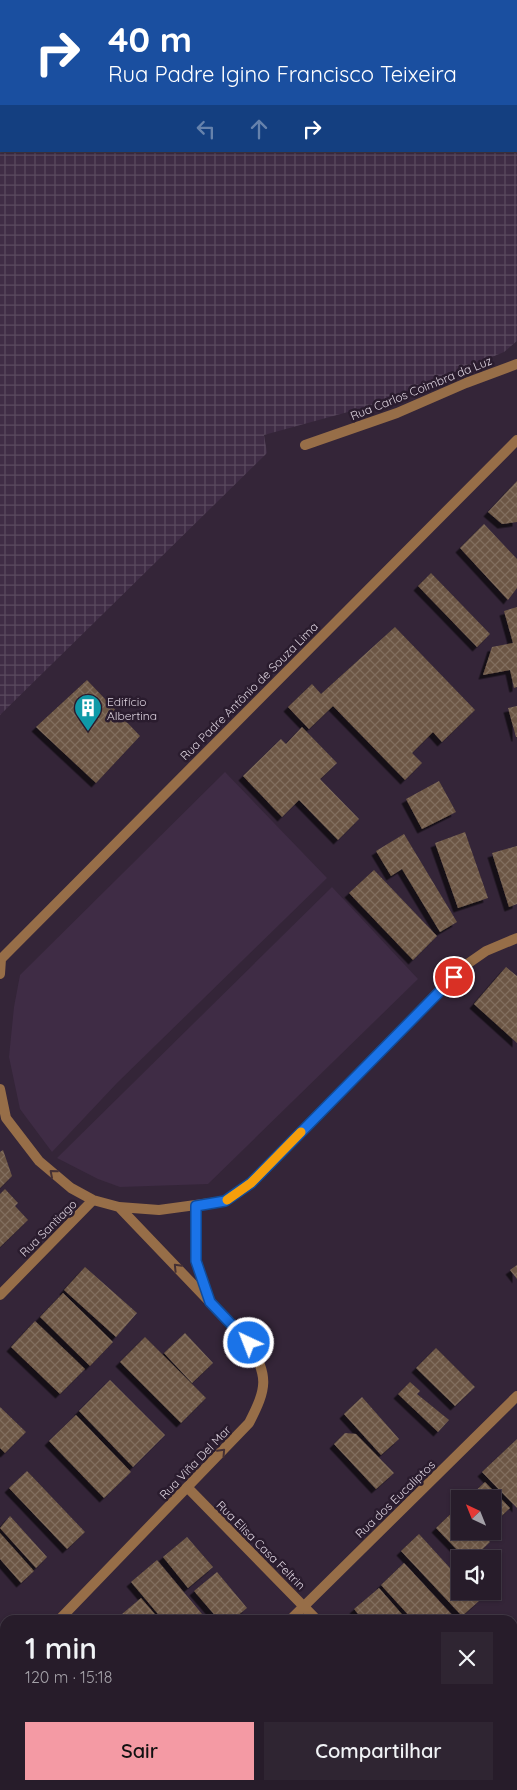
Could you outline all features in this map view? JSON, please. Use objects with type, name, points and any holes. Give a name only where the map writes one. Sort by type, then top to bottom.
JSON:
[{"type":"street","name":"Rua Carlos Coimbra da Luz","points":[[305,445],[397,413],[466,383],[517,364]]},
{"type":"street","name":"Rua Padre Antônio de Souza Lima","points":[[0,960],[517,440]]},
{"type":"street","points":[[0,1089],[6,1118],[39,1161],[71,1188],[93,1200],[118,1207],[159,1210],[225,1201],[251,1183],[463,967],[486,951],[517,938]]},
{"type":"street","points":[[0,960],[0,974]]},
{"type":"street","name":"Rua Santiago","points":[[0,1294],[93,1200]]},
{"type":"street","name":"Rua Viña Del Mar","points":[[196,1206],[196,1261],[210,1302]]},
{"type":"street","name":"Rua Viña Del Mar","points":[[64,1615],[249,1423],[261,1401],[264,1381],[261,1363],[249,1343],[118,1207]]},
{"type":"street","name":"Rua dos Eucaliptos","points":[[295,1615],[515,1403]]},
{"type":"street","name":"Rua Elisa Casa Feltrin","points":[[188,1488],[312,1615]]},
{"type":"shaded area","points":[[0,152],[517,152],[517,341],[504,352],[377,404],[264,435],[267,453],[0,715]]},
{"type":"shaded area","points":[[225,772],[327,878],[117,1083],[52,1152],[20,1109],[9,1057],[14,1007],[20,975]]},
{"type":"shaded area","points":[[332,887],[418,979],[208,1184],[120,1187],[98,1179],[57,1158]]},
{"type":"building","points":[[517,481],[517,522],[502,524],[488,512]]},
{"type":"building","points":[[484,524],[517,559],[517,588],[508,600],[460,548]]},
{"type":"building","points":[[431,573],[490,634],[477,647],[418,586]]},
{"type":"building","points":[[517,607],[517,687],[514,688],[510,670],[483,675],[492,647],[513,643],[504,611]]},
{"type":"building","points":[[395,627],[475,710],[442,742],[433,732],[412,753],[422,763],[405,780],[333,706],[309,729],[288,707],[312,684],[321,694]]},
{"type":"building","name":"Edifício Albertina","points":[[87,680],[140,736],[96,783],[36,727]]},
{"type":"building","points":[[517,706],[517,737],[516,737],[508,708]]},
{"type":"building","points":[[302,727],[337,763],[320,779],[359,819],[338,840],[299,800],[282,817],[243,776],[281,739],[286,744]]},
{"type":"building","points":[[439,781],[456,812],[422,829],[406,799]]},
{"type":"building","points":[[465,832],[488,898],[458,908],[435,843]]},
{"type":"building","points":[[404,834],[457,922],[440,932],[402,869],[391,876],[376,851]]},
{"type":"building","points":[[517,846],[517,904],[509,907],[492,853]]},
{"type":"building","points":[[374,870],[437,936],[413,960],[349,893]]},
{"type":"building","points":[[506,967],[517,976],[517,1043],[474,1004]]},
{"type":"building","points":[[3,1150],[12,1176],[0,1188],[0,1152]]},
{"type":"building","points":[[5,1189],[18,1203],[15,1206],[28,1220],[0,1247],[0,1194]]},
{"type":"building","points":[[517,1265],[517,1279],[510,1270]]},
{"type":"building","points":[[85,1267],[137,1313],[116,1337],[64,1290]]},
{"type":"building","points":[[63,1293],[113,1342],[90,1366],[40,1317]]},
{"type":"building","points":[[35,1321],[85,1369],[60,1394],[11,1347]]},
{"type":"building","points":[[185,1333],[213,1363],[192,1383],[164,1353]]},
{"type":"building","points":[[145,1337],[206,1398],[181,1423],[120,1362]]},
{"type":"building","points":[[436,1348],[475,1387],[455,1406],[416,1368]]},
{"type":"building","points":[[110,1380],[165,1435],[133,1467],[79,1411]]},
{"type":"building","points":[[410,1382],[420,1391],[417,1394],[449,1420],[438,1432],[398,1394]]},
{"type":"building","points":[[362,1397],[399,1439],[381,1455],[344,1414]]},
{"type":"building","points":[[0,1407],[26,1432],[5,1453],[0,1448]]},
{"type":"building","points":[[76,1415],[131,1472],[104,1498],[49,1441]]},
{"type":"building","points":[[345,1433],[356,1434],[394,1473],[376,1489],[334,1444]]},
{"type":"building","points":[[517,1439],[517,1508],[501,1490],[482,1472]]},
{"type":"building","points":[[27,1471],[85,1532],[67,1549],[9,1488]]},
{"type":"building","points":[[485,1482],[493,1490],[477,1490]]},
{"type":"building","points":[[501,1499],[510,1508],[501,1516]]},
{"type":"building","points":[[451,1514],[451,1540],[488,1540],[490,1542],[482,1550],[457,1550],[436,1528]]},
{"type":"building","points":[[10,1516],[47,1557],[36,1568],[0,1528]]},
{"type":"building","points":[[0,1533],[34,1571],[21,1583],[0,1559]]},
{"type":"building","points":[[419,1534],[451,1569],[451,1600],[480,1600],[461,1615],[401,1551]]},
{"type":"building","points":[[187,1537],[213,1567],[188,1588],[163,1557]]},
{"type":"building","points":[[157,1560],[203,1615],[159,1615],[131,1582]]},
{"type":"building","points":[[404,1563],[452,1615],[408,1615],[381,1585]]},
{"type":"building","points":[[217,1572],[247,1608],[238,1615],[215,1615],[194,1591]]},
{"type":"building","points":[[379,1588],[403,1615],[359,1615],[354,1609]]},
{"type":"building","points":[[141,1598],[156,1615],[121,1615]]},
{"type":"slow traffic","points":[[227,1200],[251,1183],[301,1132]]},
{"type":"place","name":"Edifício Albertina","points":[[88,732]]},
{"type":"route","points":[[249,1343],[210,1302],[196,1261],[196,1206],[225,1201],[251,1183],[454,977]]}]
